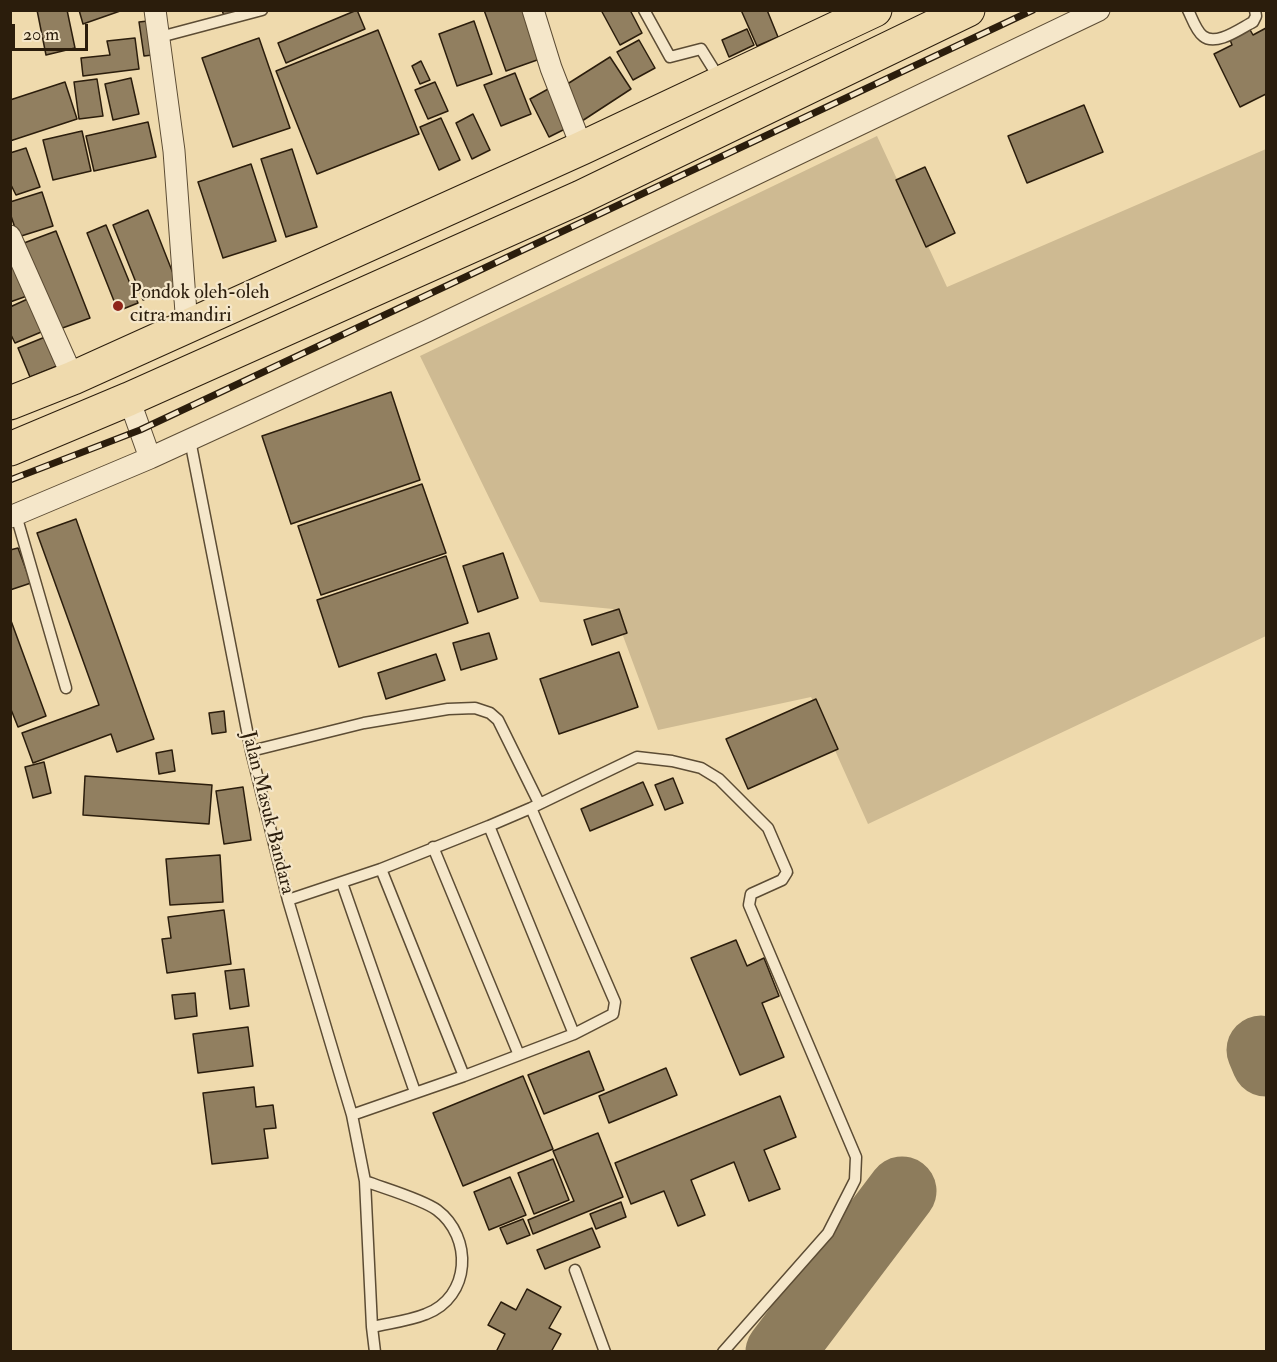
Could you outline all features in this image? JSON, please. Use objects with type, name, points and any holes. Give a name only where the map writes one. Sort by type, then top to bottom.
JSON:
[{"type":"highway","points":[[10,403],[73,378],[582,148],[875,10]]},
{"type":"highway","points":[[10,449],[129,399],[581,197],[968,10]]},
{"type":"highway","points":[[727,81],[749,117]]},
{"type":"street","points":[[155,10],[174,151],[186,326]]},
{"type":"street","points":[[533,10],[551,68],[582,148]]},
{"type":"street","points":[[13,516],[150,458],[427,331],[1099,10]]},
{"type":"street","points":[[10,236],[73,378]]},
{"type":"street","points":[[129,399],[150,458]]},
{"type":"lane","points":[[160,37],[262,10]]},
{"type":"lane","points":[[644,10],[670,57],[701,49],[727,81]]},
{"type":"lane","points":[[1188,10],[1201,35],[1216,40],[1253,22],[1257,16],[1255,10]]},
{"type":"lane","name":"Jalan Masuk Bandara","points":[[190,440],[251,752],[288,900],[352,1115],[364,1181],[375,1352]]},
{"type":"lane","points":[[13,516],[66,688]]},
{"type":"lane","points":[[251,752],[364,723],[448,709],[475,708],[490,713],[498,720],[535,805],[615,1002],[613,1014],[574,1034],[352,1115]]},
{"type":"lane","points":[[288,900],[381,869],[489,826],[637,757],[672,761],[700,768],[719,779],[768,828],[788,872],[782,880],[751,894],[749,905],[856,1156],[855,1180],[828,1233],[723,1352]]},
{"type":"lane","points":[[489,826],[574,1034]]},
{"type":"lane","points":[[433,847],[519,1055]]},
{"type":"lane","points":[[381,869],[464,1076]]},
{"type":"lane","points":[[342,883],[415,1092]]},
{"type":"lane","points":[[364,1181],[434,1208],[449,1220],[459,1236],[463,1254],[462,1273],[454,1290],[442,1305],[426,1314],[372,1327]]},
{"type":"lane","points":[[575,1270],[605,1352]]},
{"type":"shaded area","points":[[877,136],[947,287],[1266,149],[1266,636],[868,824],[811,697],[658,730],[613,609],[540,602],[420,356]]},
{"type":"building","points":[[37,10],[67,10],[75,48],[46,55]]},
{"type":"building","points":[[79,10],[123,10],[83,24]]},
{"type":"building","points":[[222,10],[238,10],[224,16]]},
{"type":"building","points":[[357,10],[365,29],[286,63],[278,43]]},
{"type":"building","points":[[484,10],[523,10],[540,59],[506,71]]},
{"type":"building","points":[[601,10],[630,10],[642,33],[620,45]]},
{"type":"building","points":[[741,10],[767,10],[778,37],[757,46]]},
{"type":"building","points":[[156,20],[161,54],[144,56],[139,22]]},
{"type":"building","points":[[474,21],[492,74],[457,86],[439,34]]},
{"type":"building","points":[[1249,28],[1253,35],[1266,28],[1266,94],[1240,107],[1214,54],[1232,45],[1229,37]]},
{"type":"building","points":[[747,29],[754,45],[729,57],[722,40]]},
{"type":"building","points":[[378,30],[419,134],[317,174],[276,71]]},
{"type":"building","points":[[135,38],[139,69],[83,76],[81,58],[110,55],[107,41]]},
{"type":"building","points":[[259,38],[290,128],[233,147],[202,58]]},
{"type":"building","points":[[639,40],[655,68],[633,80],[617,52]]},
{"type":"building","points":[[610,57],[631,89],[582,121],[561,88]]},
{"type":"building","points":[[421,61],[430,80],[420,84],[412,66]]},
{"type":"building","points":[[515,73],[531,114],[501,126],[484,85]]},
{"type":"building","points":[[131,78],[139,114],[113,120],[105,84]]},
{"type":"building","points":[[97,79],[103,116],[79,119],[74,82]]},
{"type":"building","points":[[65,82],[77,119],[10,141],[10,100]]},
{"type":"building","points":[[435,82],[448,111],[428,119],[415,90]]},
{"type":"building","points":[[550,88],[569,127],[549,137],[530,99]]},
{"type":"building","points":[[1084,105],[1103,152],[1027,183],[1008,136]]},
{"type":"building","points":[[473,114],[490,150],[472,159],[456,123]]},
{"type":"building","points":[[441,118],[460,160],[439,170],[420,127]]},
{"type":"building","points":[[148,122],[156,157],[94,171],[86,136]]},
{"type":"building","points":[[82,131],[91,171],[53,180],[43,140]]},
{"type":"building","points":[[26,148],[40,187],[16,195],[10,183],[10,153]]},
{"type":"building","points":[[292,149],[317,227],[286,237],[261,159]]},
{"type":"building","points":[[251,164],[276,241],[223,258],[198,182]]},
{"type":"building","points":[[925,167],[955,233],[926,247],[896,180]]},
{"type":"building","points":[[42,192],[53,226],[18,237],[10,213],[10,202]]},
{"type":"building","points":[[148,210],[178,286],[143,300],[113,225]]},
{"type":"building","points":[[106,225],[138,303],[118,311],[87,233]]},
{"type":"building","points":[[56,231],[90,318],[57,330],[24,243]]},
{"type":"building","points":[[10,254],[27,296],[10,302]]},
{"type":"building","points":[[32,297],[46,330],[15,343],[10,333],[10,307]]},
{"type":"building","points":[[50,335],[62,364],[30,377],[18,348]]},
{"type":"building","points":[[391,392],[420,480],[291,524],[262,436]]},
{"type":"building","points":[[422,484],[446,553],[321,595],[298,526]]},
{"type":"building","points":[[76,519],[154,739],[117,752],[111,734],[33,763],[22,733],[99,705],[37,533]]},
{"type":"building","points":[[18,548],[31,583],[10,590],[10,550]]},
{"type":"building","points":[[503,553],[518,598],[478,612],[463,566]]},
{"type":"building","points":[[446,556],[468,623],[339,667],[317,600]]},
{"type":"building","points":[[619,609],[627,633],[592,645],[584,620]]},
{"type":"building","points":[[10,618],[46,716],[18,727],[10,707]]},
{"type":"building","points":[[489,633],[497,659],[461,670],[453,643]]},
{"type":"building","points":[[619,652],[638,707],[559,734],[540,679]]},
{"type":"building","points":[[436,654],[445,680],[386,699],[378,673]]},
{"type":"building","points":[[816,699],[838,749],[748,789],[726,739]]},
{"type":"building","points":[[224,711],[226,732],[212,734],[209,713]]},
{"type":"building","points":[[172,750],[175,771],[159,774],[156,753]]},
{"type":"building","points":[[44,762],[51,793],[33,798],[25,767]]},
{"type":"building","points":[[85,776],[212,785],[209,824],[83,815]]},
{"type":"building","points":[[673,778],[683,803],[665,810],[655,785]]},
{"type":"building","points":[[643,782],[653,805],[590,831],[581,809]]},
{"type":"building","points":[[243,787],[251,840],[224,844],[216,791]]},
{"type":"building","points":[[220,855],[223,902],[170,905],[166,859]]},
{"type":"building","points":[[224,910],[231,964],[167,973],[162,939],[171,938],[168,917]]},
{"type":"building","points":[[736,940],[747,966],[764,958],[779,996],[762,1003],[784,1057],[740,1075],[691,958]]},
{"type":"building","points":[[244,969],[249,1006],[230,1009],[225,971]]},
{"type":"building","points":[[195,993],[197,1016],[175,1019],[172,995]]},
{"type":"building","points":[[248,1027],[253,1066],[198,1073],[193,1034]]},
{"type":"building","points":[[589,1051],[604,1090],[544,1114],[528,1075]]},
{"type":"building","points":[[666,1068],[677,1095],[609,1123],[599,1096]]},
{"type":"building","points":[[523,1076],[553,1149],[463,1186],[433,1113]]},
{"type":"building","points":[[254,1087],[256,1107],[273,1105],[276,1128],[264,1129],[268,1158],[212,1164],[203,1093]]},
{"type":"building","points":[[780,1096],[796,1137],[764,1150],[780,1189],[749,1201],[734,1162],[691,1180],[705,1215],[678,1226],[664,1191],[631,1204],[615,1163]]},
{"type":"building","points":[[598,1133],[623,1197],[533,1234],[528,1220],[574,1201],[553,1151]]},
{"type":"building","points":[[553,1159],[569,1200],[534,1214],[518,1173]]},
{"type":"building","points":[[510,1177],[526,1215],[489,1230],[474,1192]]},
{"type":"building","points":[[621,1202],[626,1217],[596,1229],[590,1214]]},
{"type":"building","points":[[523,1219],[530,1235],[507,1244],[500,1228]]},
{"type":"building","points":[[592,1228],[600,1247],[545,1269],[537,1250]]},
{"type":"building","points":[[527,1289],[561,1307],[549,1328],[561,1334],[551,1352],[496,1352],[505,1334],[488,1325],[501,1302],[516,1310]]},
{"type":"taxiway","points":[[1261,1050],[1266,1062]]},
{"type":"taxiway","points":[[780,1352],[902,1191]]},
{"type":"railway","points":[[10,480],[140,430],[1033,10]]},
{"type":"place","name":"Pondok oleh-oleh citra mandiri","points":[[118,306]]}]
